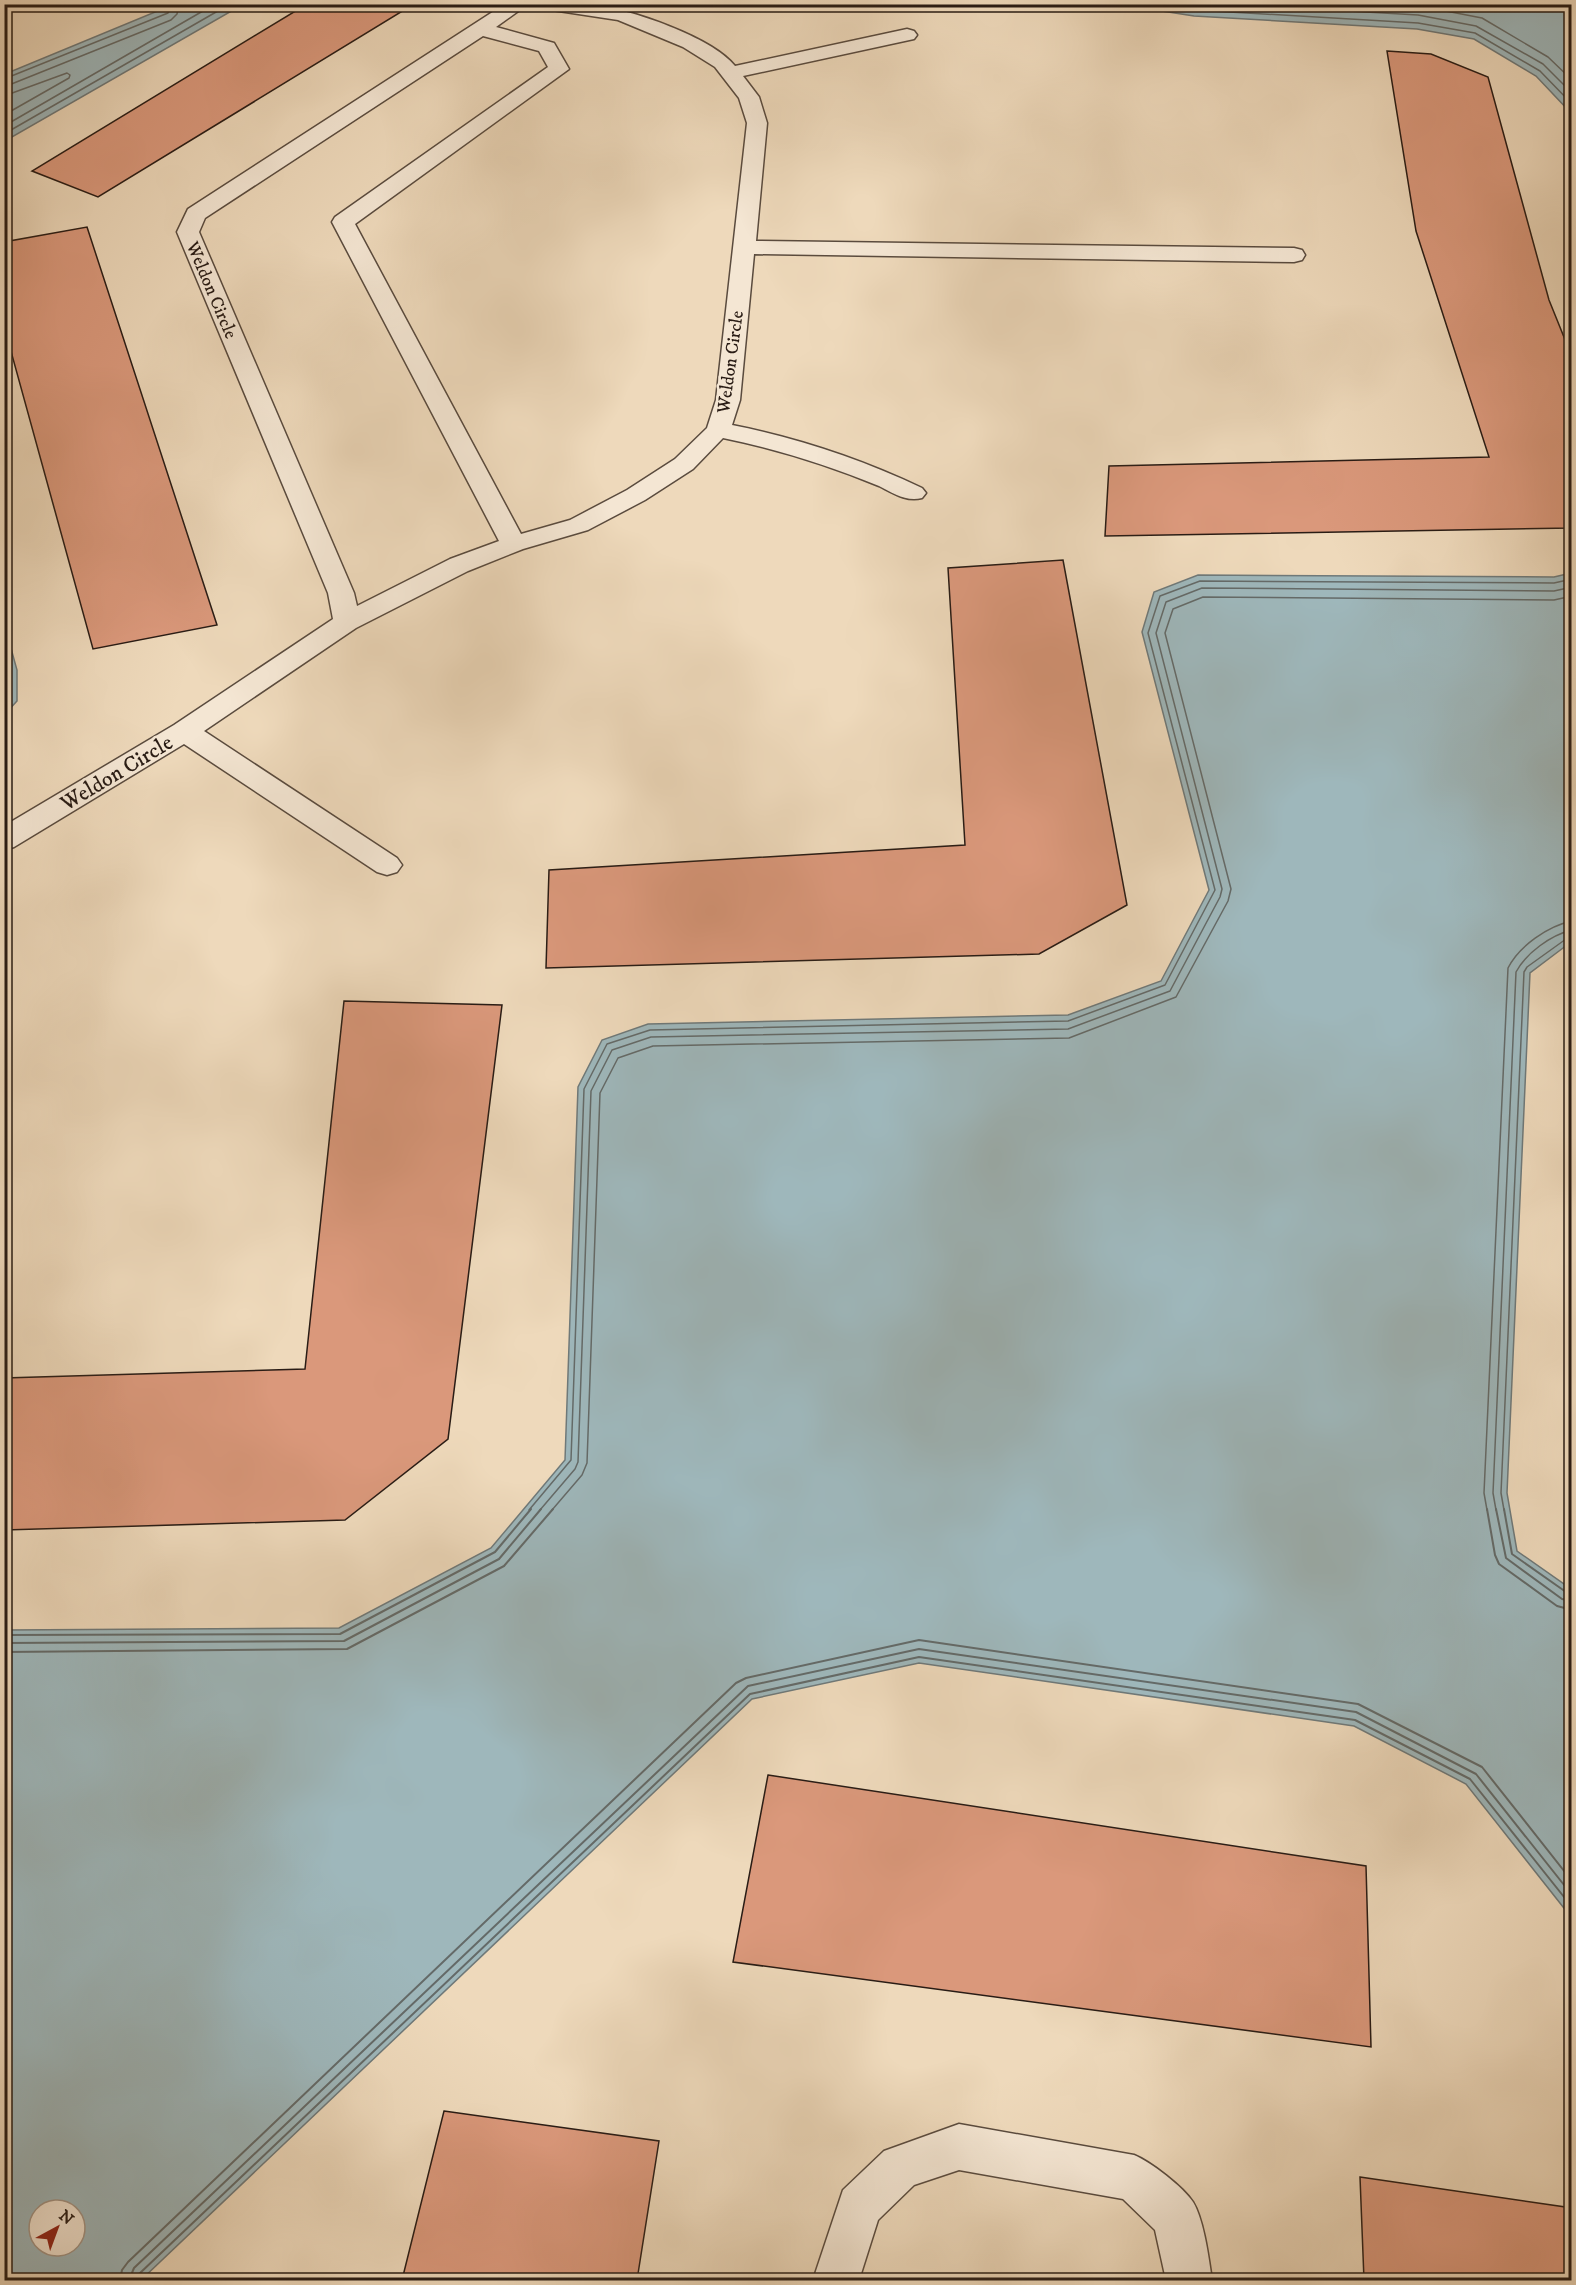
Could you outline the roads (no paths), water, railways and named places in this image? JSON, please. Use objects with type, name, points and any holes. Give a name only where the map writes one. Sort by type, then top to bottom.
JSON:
[{"type":"lane","name":"Weldon Circle","points":[[347,622],[341,593],[188,232],[196,214],[519,4]]},
{"type":"lane","name":"Weldon Circle","points":[[4,840],[184,731],[347,622],[459,565],[514,544],[579,525],[636,495],[684,464],[718,430],[728,400],[757,123],[749,97],[722,63],[690,43],[622,15],[552,4]]},
{"type":"lane","points":[[481,29],[547,47],[559,69],[343,222],[514,544]]},
{"type":"lane","points":[[730,74],[907,35]]},
{"type":"lane","points":[[744,247],[1294,255]]},
{"type":"lane","points":[[718,430],[806,449],[870,472],[913,493]]},
{"type":"lane","points":[[184,731],[387,865]]},
{"type":"lane","points":[[836,2280],[859,2205],[900,2167],[959,2147],[1134,2178],[1176,2218],[1189,2280]]},
{"type":"water","points":[[172,5],[242,5],[5,141],[5,74]]},
{"type":"water","points":[[1123,5],[1571,5],[1571,113],[1536,76],[1474,39],[1417,29],[1194,16]]},
{"type":"water","points":[[1571,573],[1571,942],[1530,973],[1507,1493],[1517,1551],[1571,1589],[1571,1917],[1466,1784],[1354,1726],[919,1663],[752,1699],[141,2280],[5,2280],[5,1630],[339,1628],[491,1548],[565,1460],[578,1087],[602,1040],[648,1024],[1068,1015],[1161,981],[1209,890],[1142,632],[1154,592],[1198,575],[1554,577]]},
{"type":"water","points":[[4,623],[17,670],[17,701],[5,714]]}]
